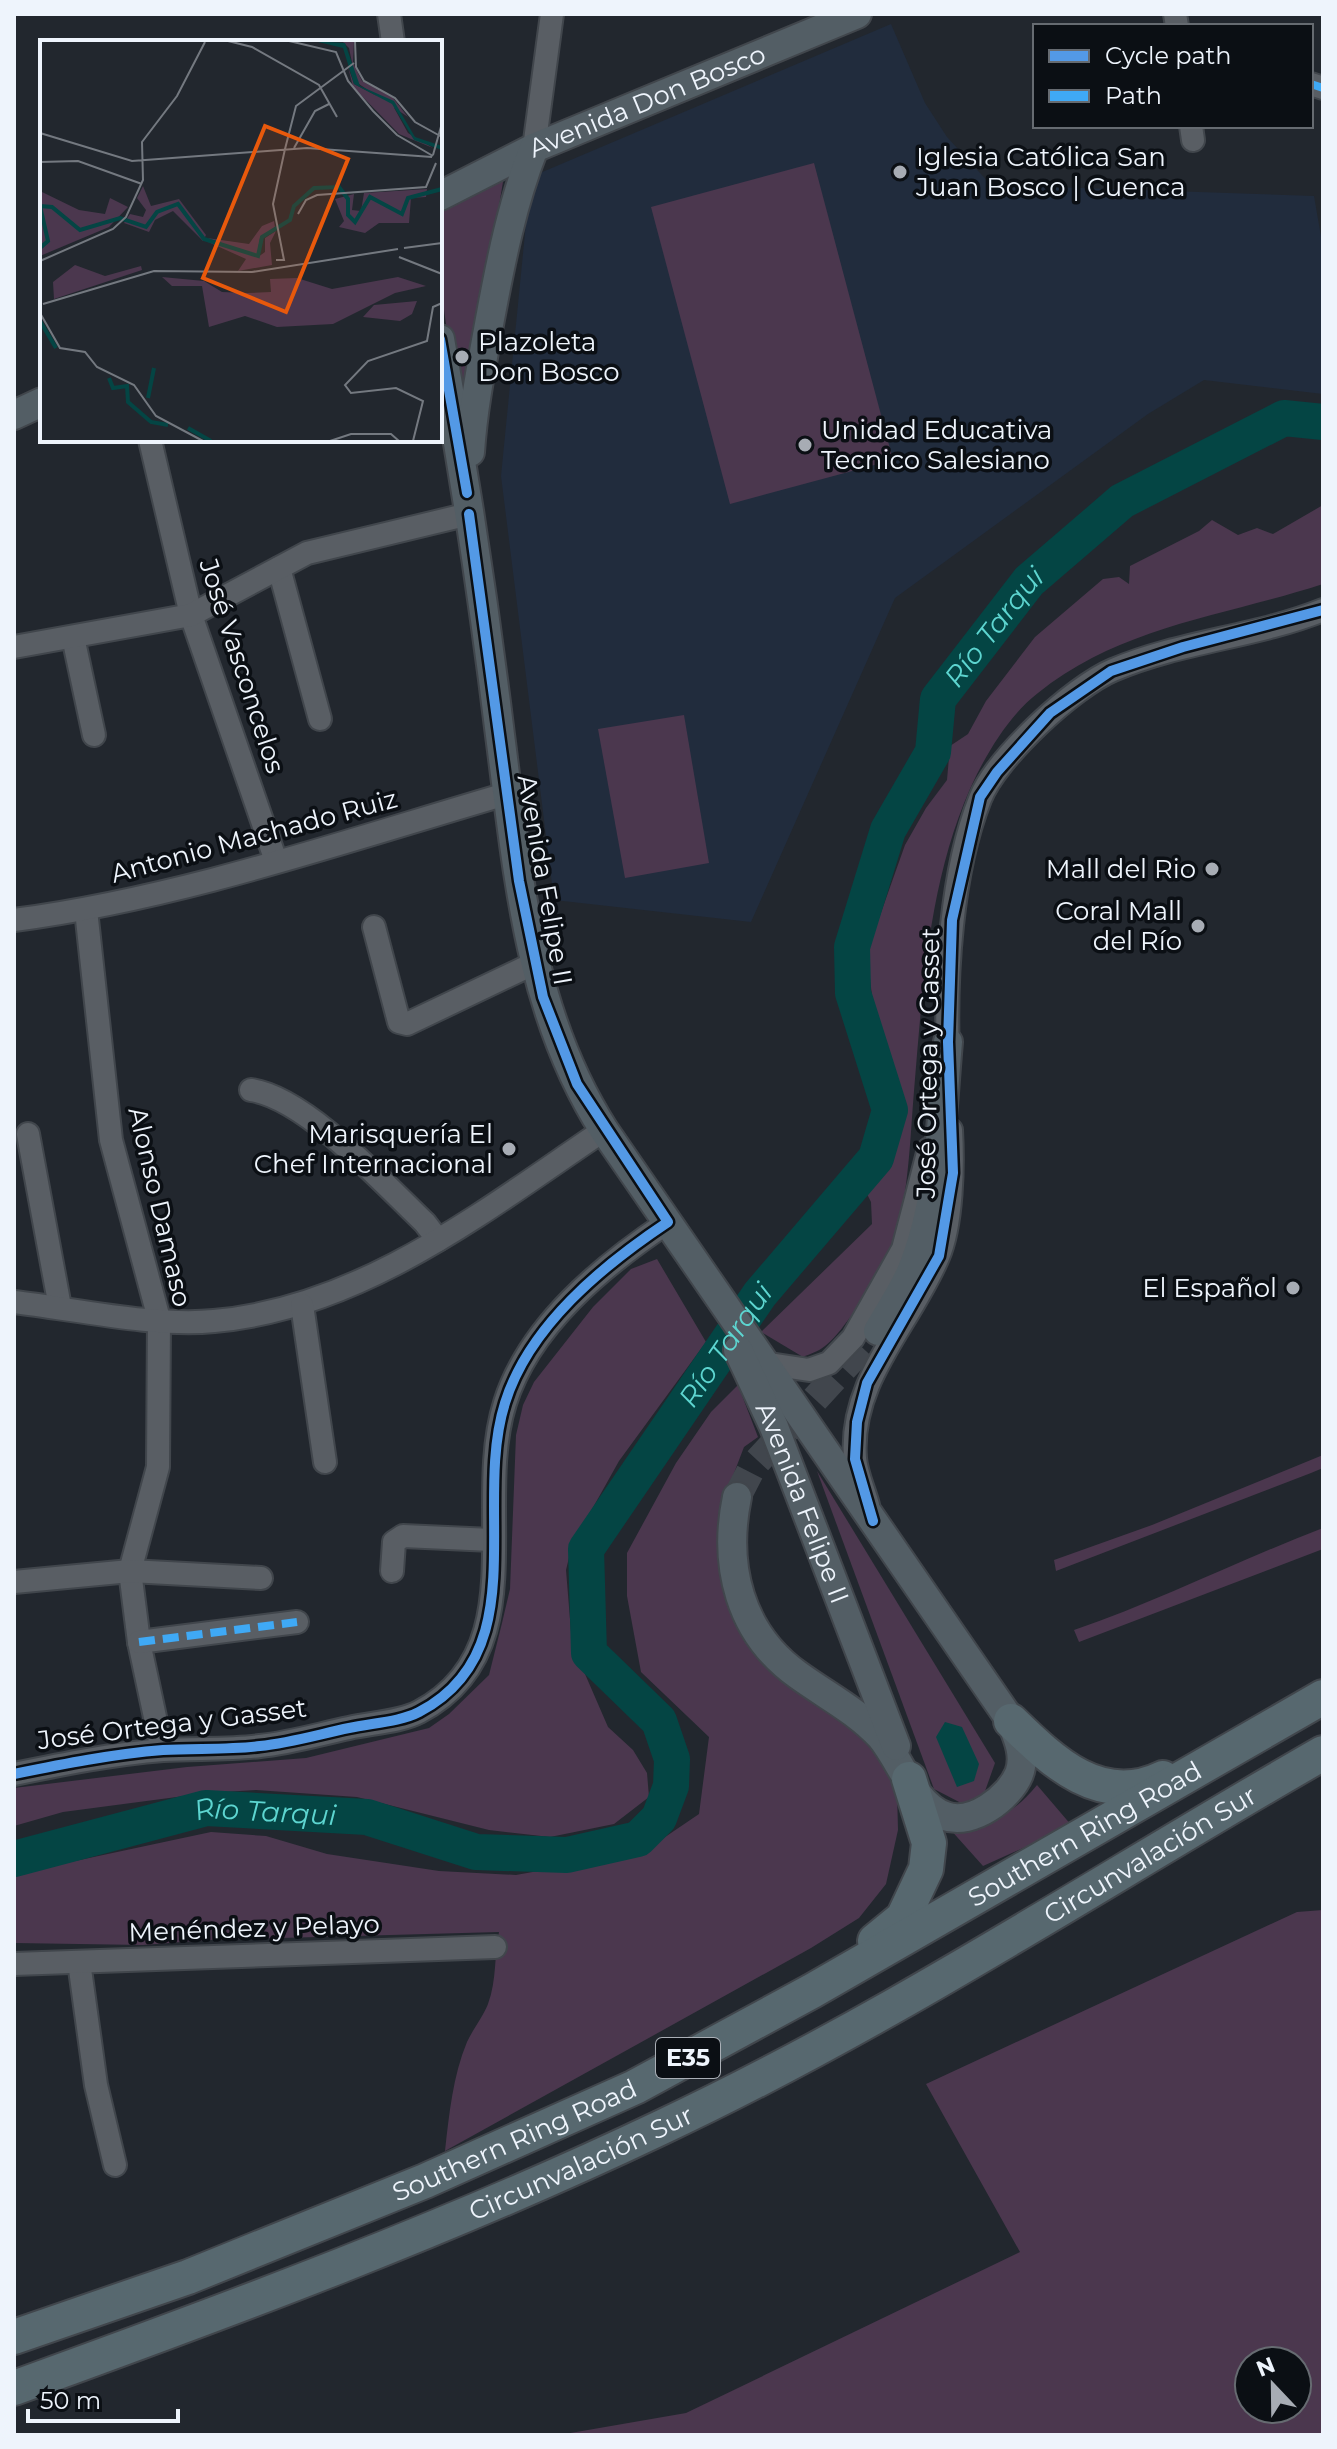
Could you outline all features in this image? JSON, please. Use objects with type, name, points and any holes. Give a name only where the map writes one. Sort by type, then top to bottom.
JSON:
[{"type":"highway","name":"Southern Ring Road","points":[[14,2337],[188,2277],[425,2181],[635,2087],[812,1991],[1323,1697]]},
{"type":"highway","points":[[1011,1721],[1057,1765],[1087,1781],[1118,1787],[1149,1784],[1233,1749]]},
{"type":"highway","name":"Circunvalación Sur","points":[[14,2388],[276,2292],[446,2223],[661,2128],[913,1995],[1323,1753]]},
{"type":"highway","points":[[812,1991],[903,1918],[926,1869],[929,1843],[909,1779]]},
{"type":"main road","name":"Avenida Don Bosco","points":[[442,195],[534,148],[857,14]]},
{"type":"main road","name":"Avenida Felipe II","points":[[468,504],[472,427],[508,222],[534,148]]},
{"type":"main road","name":"Avenida Felipe II","points":[[442,358],[468,504],[506,794],[535,963],[559,1046],[604,1130],[756,1363],[873,1521],[1011,1721],[1022,1746],[1020,1772],[1008,1791],[989,1808],[969,1816],[948,1818],[929,1808],[909,1779],[774,1427],[756,1363]]},
{"type":"main road","points":[[14,415],[40,403]]},
{"type":"main road","points":[[878,1331],[910,1273],[926,1227],[935,1182],[948,1042]]},
{"type":"main road","points":[[737,1497],[731,1529],[731,1557],[743,1609],[759,1637],[797,1674],[861,1717],[883,1740],[909,1779]]},
{"type":"street","points":[[389,14],[393,40]]},
{"type":"street","points":[[534,148],[552,14]]},
{"type":"street","name":"José Vasconcelos","points":[[150,442],[191,615],[276,861]]},
{"type":"street","points":[[14,647],[191,615],[307,553],[468,504]]},
{"type":"street","points":[[279,568],[320,719]]},
{"type":"street","name":"José Ortega y Gasset","points":[[873,1521],[855,1459],[857,1422],[867,1383],[939,1256],[953,1173],[948,1042],[952,920],[980,797],[997,772],[1050,713],[1111,671],[1183,647],[1323,610]]},
{"type":"street","points":[[73,637],[94,735]]},
{"type":"street","name":"Antonio Machado Ruiz","points":[[14,920],[86,910],[276,861],[506,794]]},
{"type":"street","name":"Alonso Damaso","points":[[86,910],[111,1140],[159,1319],[158,1467],[130,1571],[139,1642],[162,1750]]},
{"type":"street","points":[[374,927],[399,1022],[407,1024],[535,963]]},
{"type":"street","name":"José Ortega y Gasset","points":[[756,1363],[809,1370],[829,1363],[853,1338],[903,1249],[939,1106],[948,1042]]},
{"type":"street","points":[[251,1090],[281,1101],[310,1119],[425,1223],[438,1240]]},
{"type":"street","points":[[14,1302],[159,1319],[213,1322],[302,1305],[420,1252],[604,1130]]},
{"type":"street","points":[[28,1134],[60,1307]]},
{"type":"street","name":"José Ortega y Gasset","points":[[14,1774],[162,1750],[261,1746],[416,1713],[448,1694],[479,1656],[493,1610],[492,1462],[505,1403],[528,1351],[568,1305],[622,1252],[672,1230]]},
{"type":"street","points":[[302,1305],[325,1462]]},
{"type":"street","points":[[392,1571],[394,1542],[403,1536],[492,1540]]},
{"type":"street","points":[[14,1582],[130,1571],[261,1578]]},
{"type":"street","points":[[139,1642],[297,1622]]},
{"type":"street","name":"Menéndez y Pelayo","points":[[14,1964],[495,1947]]},
{"type":"street","points":[[79,1962],[96,2085],[115,2165]]},
{"type":"shaded area","name":"Unidad Educativa Tecnico Salesiano","points":[[891,24],[925,103],[947,137],[991,185],[1314,196],[1323,248],[1323,394],[1204,380],[1148,414],[895,598],[751,922],[554,900],[501,476],[528,203],[540,173]]},
{"type":"shaded area","points":[[814,163],[893,460],[730,504],[651,207]]},
{"type":"shaded area","name":"Plazoleta Don Bosco","points":[[504,176],[461,432],[442,295],[442,207]]},
{"type":"shaded area","points":[[1323,505],[1323,584],[1175,625],[1104,652],[1070,670],[1038,693],[1011,720],[996,741],[961,811],[938,889],[925,970],[906,1182],[892,1246],[855,1311],[823,1348],[803,1357],[761,1332],[872,1224],[871,1202],[853,1166],[892,1084],[874,1014],[867,952],[905,845],[926,808],[947,780],[950,746],[968,734],[986,701],[1035,637],[1103,579],[1119,577],[1129,584],[1130,566],[1199,531],[1212,520],[1238,535],[1257,528],[1273,534]]},
{"type":"shaded area","points":[[684,715],[709,863],[625,878],[598,729]]},
{"type":"shaded area","points":[[657,1259],[706,1342],[619,1461],[572,1545],[566,1570],[572,1644],[608,1727],[633,1750],[647,1773],[649,1797],[614,1824],[550,1837],[489,1830],[357,1797],[256,1790],[207,1793],[63,1812],[14,1826],[14,1788],[187,1767],[306,1758],[429,1728],[449,1714],[489,1675],[502,1623],[510,1589],[516,1435],[523,1405],[534,1382],[593,1307],[631,1269]]},
{"type":"shaded area","points":[[738,1385],[758,1437],[744,1447],[718,1515],[726,1593],[871,1738],[897,1791],[898,1830],[886,1884],[859,1918],[811,1948],[445,2151],[458,2068],[467,2042],[491,1995],[499,1932],[207,1940],[143,1945],[14,1943],[14,1874],[211,1832],[266,1836],[327,1854],[439,1871],[516,1875],[643,1852],[699,1814],[709,1737],[641,1672],[627,1596],[627,1553],[676,1463],[711,1412]]},
{"type":"shaded area","points":[[1323,1455],[1323,1468],[1056,1571],[1054,1560],[1152,1525]]},
{"type":"shaded area","points":[[817,1471],[995,1763],[984,1794],[963,1804],[934,1789]]},
{"type":"shaded area","points":[[1323,1528],[1323,1549],[1079,1642],[1074,1630]]},
{"type":"shaded area","points":[[945,1722],[962,1727],[979,1764],[974,1781],[957,1787],[936,1737]]},
{"type":"shaded area","points":[[1037,1785],[1072,1826],[983,1866],[949,1828],[998,1817],[1017,1805]]},
{"type":"shaded area","points":[[1323,1910],[1323,2435],[559,2435],[686,2413],[1020,2252],[926,2084],[1297,1912]]},
{"type":"waterway","name":"Río Tarqui","points":[[14,1859],[206,1808],[367,1817],[476,1852],[567,1855],[638,1839],[659,1818],[671,1786],[672,1759],[659,1721],[589,1653],[586,1549],[760,1294],[876,1158],[890,1110],[853,993],[852,947],[888,830],[933,752],[938,699],[1029,581],[1122,501],[1284,418],[1323,422]]},
{"type":"tunnel","points":[[737,1497],[753,1466],[878,1331]]},
{"type":"marked path","points":[[1313,85],[1323,88]]},
{"type":"marked path","points":[[139,1642],[297,1622]]},
{"type":"cycle path","points":[[442,350],[467,493]]},
{"type":"cycle path","points":[[14,1774],[144,1752],[248,1747],[294,1741],[411,1715],[455,1685],[477,1653],[489,1615],[494,1574],[497,1444],[505,1403],[516,1375],[531,1348],[571,1300],[618,1258],[668,1222],[577,1084],[543,997],[519,881],[469,514]]},
{"type":"cycle path","points":[[873,1521],[855,1459],[857,1422],[867,1383],[939,1256],[953,1173],[948,1042],[952,920],[980,797],[997,772],[1050,713],[1111,671],[1183,647],[1323,610]]},
{"type":"place","name":"Iglesia Católica San Juan Bosco | Cuenca","points":[[900,172]]},
{"type":"place","name":"Plazoleta Don Bosco","points":[[462,357]]},
{"type":"place","name":"Unidad Educativa Tecnico Salesiano","points":[[805,445]]},
{"type":"place","name":"Mall del Rio","points":[[1212,869]]},
{"type":"place","name":"Coral Mall del Río","points":[[1198,926]]},
{"type":"place","name":"Marisquería El Chef Internacional","points":[[509,1149]]},
{"type":"place","name":"El Español","points":[[1293,1288]]}]
